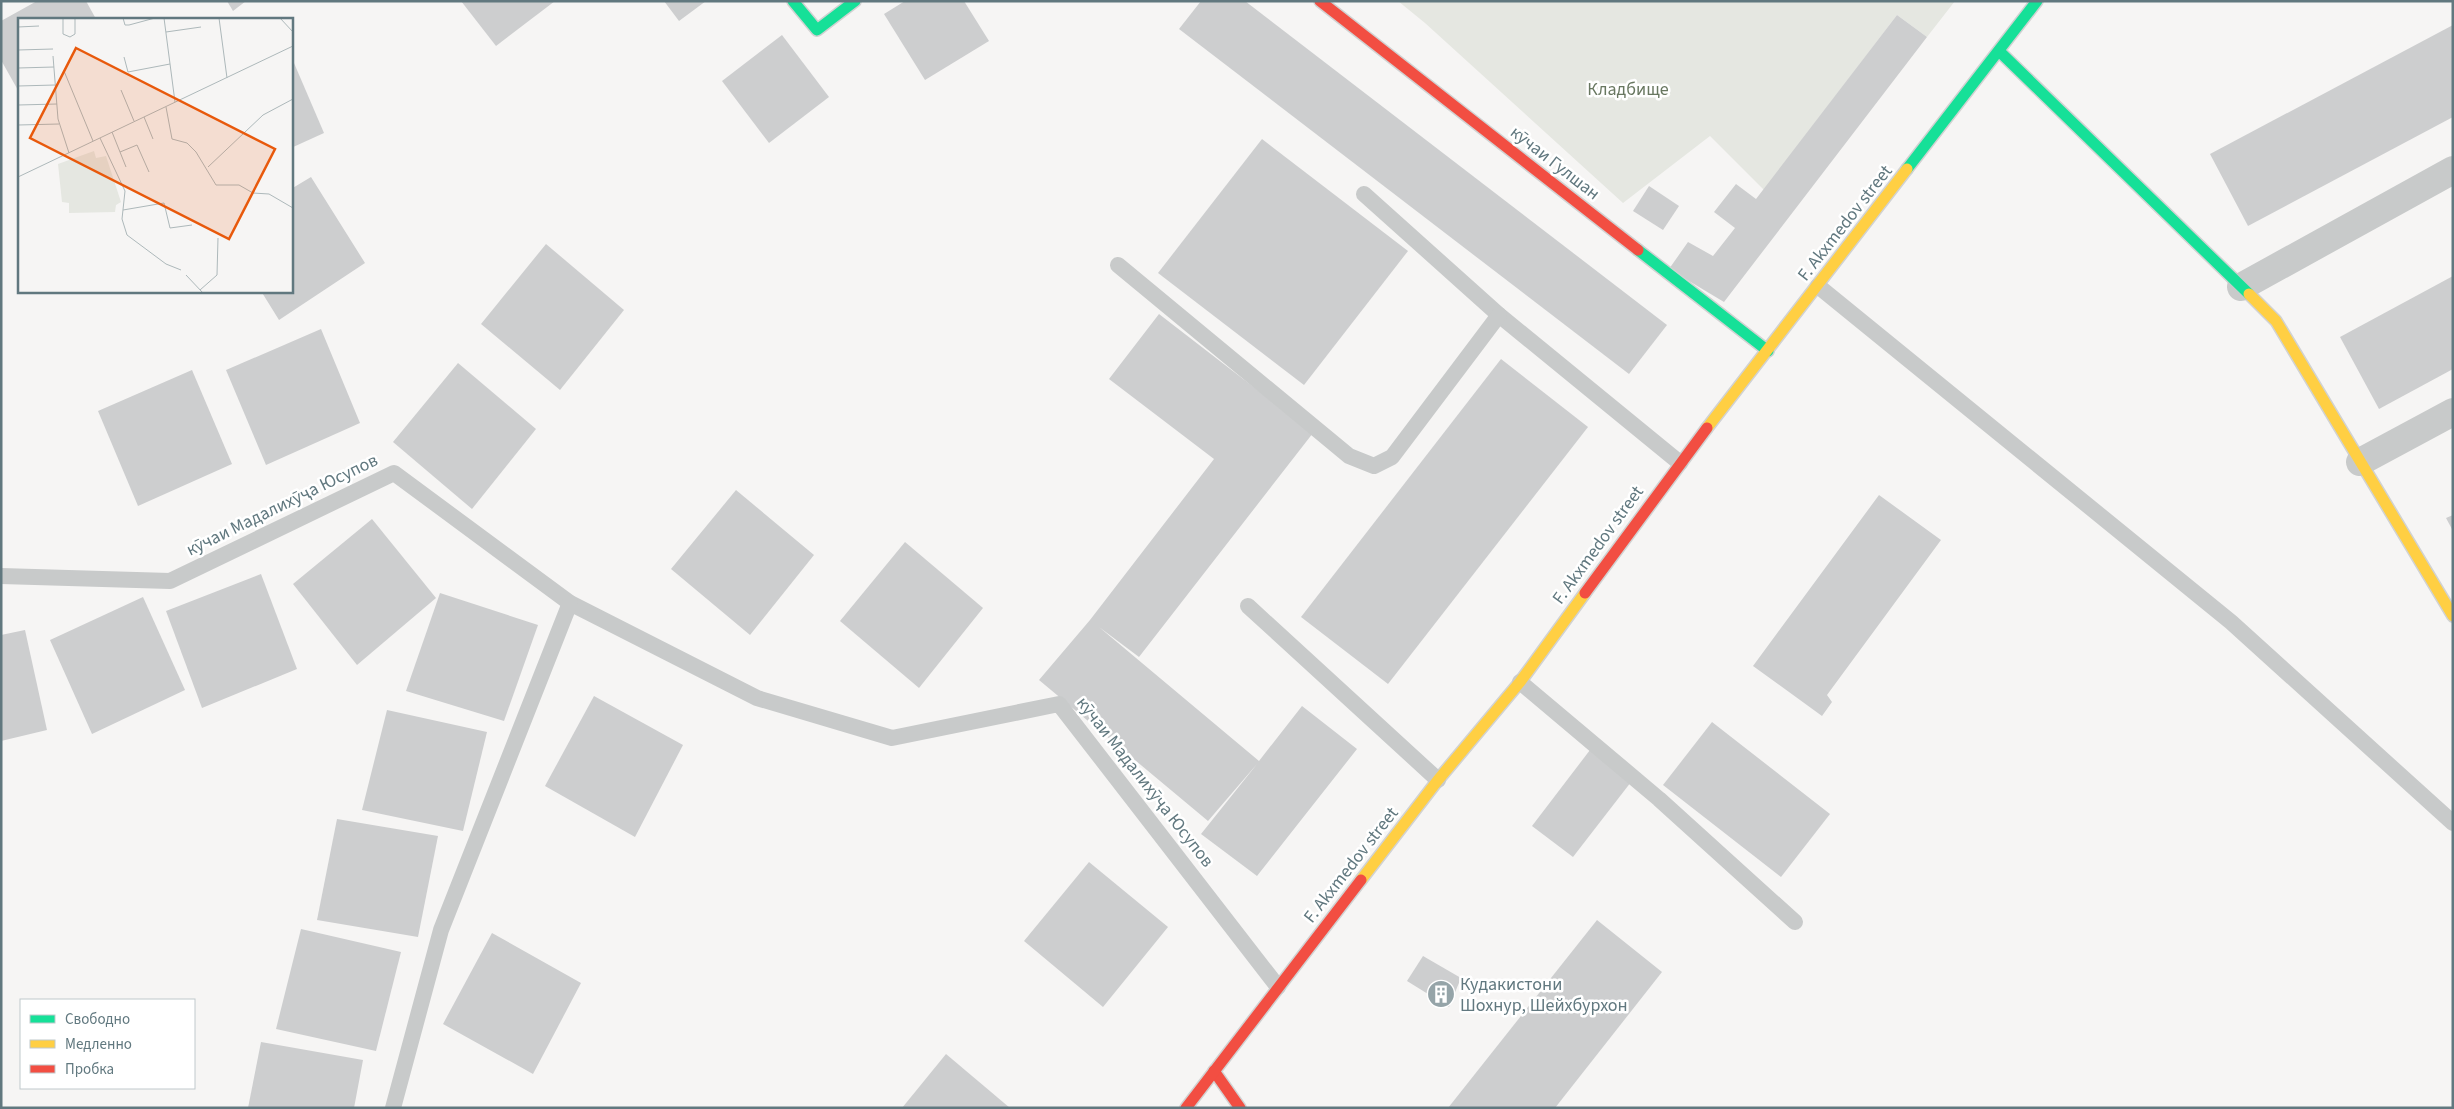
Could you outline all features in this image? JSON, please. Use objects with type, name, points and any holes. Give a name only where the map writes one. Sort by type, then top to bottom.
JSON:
[{"type":"street","points":[[793,1],[817,30],[855,1]]},
{"type":"street","name":"кӯчаи Гулшан","points":[[1320,1],[1768,351]]},
{"type":"street","name":"F. Akxmedov street","points":[[1186,1108],[1438,780],[1520,682],[1680,463],[2037,1]]},
{"type":"street","points":[[1999,51],[2276,321],[2453,616]]},
{"type":"street","points":[[2241,288],[2453,170]]},
{"type":"street","points":[[2360,462],[2453,412]]},
{"type":"street","points":[[1214,1071],[1240,1108]]},
{"type":"lane","points":[[1364,194],[1499,315],[1680,463]]},
{"type":"lane","points":[[1118,265],[1349,456],[1374,466],[1392,457],[1499,315]]},
{"type":"lane","points":[[1818,286],[2231,622],[2453,823]]},
{"type":"lane","name":"кӯчаи Мадалихӯҷа Юсупов","points":[[1,576],[170,581],[394,473],[570,604],[757,698],[892,738],[1059,704],[1278,987]]},
{"type":"lane","points":[[393,1108],[441,930],[570,604]]},
{"type":"lane","points":[[1248,606],[1438,780]]},
{"type":"lane","points":[[1520,682],[1659,799],[1795,922]]},
{"type":"green space","name":"Кладбище","points":[[1398,1],[1955,1],[1927,37],[1897,15],[1764,190],[1710,136],[1623,203],[1425,23]]},
{"type":"building","points":[[37,1],[86,1],[95,18],[18,18],[18,90],[1,60],[1,21]]},
{"type":"building","points":[[227,1],[246,1],[233,11]]},
{"type":"building","points":[[461,1],[555,1],[496,46]]},
{"type":"building","points":[[664,1],[706,1],[679,21]]},
{"type":"building","points":[[905,1],[964,1],[989,41],[925,80],[884,14]]},
{"type":"building","points":[[1201,1],[1245,1],[1667,325],[1629,374],[1179,29]]},
{"type":"building","points":[[1897,15],[1927,37],[1724,302],[1669,269],[1688,242],[1713,256],[1735,228],[1714,212],[1736,184],[1756,199]]},
{"type":"building","points":[[2453,25],[2453,117],[2248,226],[2210,154]]},
{"type":"building","points":[[782,35],[829,97],[769,143],[722,81]]},
{"type":"building","points":[[292,58],[324,133],[292,148]]},
{"type":"building","points":[[1262,139],[1408,251],[1304,385],[1158,273]]},
{"type":"building","points":[[311,177],[365,263],[279,320],[262,292],[292,292],[292,188]]},
{"type":"building","points":[[1649,186],[1679,206],[1663,230],[1633,211]]},
{"type":"building","points":[[546,244],[624,310],[560,390],[481,324]]},
{"type":"building","points":[[2453,276],[2453,369],[2379,409],[2340,337]]},
{"type":"building","points":[[1159,314],[1313,433],[1139,657],[1099,627],[1259,761],[1302,706],[1357,749],[1257,876],[1201,834],[1257,764],[1208,821],[1039,680],[1090,620],[1214,459],[1109,379]]},
{"type":"building","points":[[321,329],[360,423],[266,465],[226,370]]},
{"type":"building","points":[[1501,359],[1588,427],[1388,684],[1301,617]]},
{"type":"building","points":[[458,363],[536,429],[472,509],[393,442]]},
{"type":"building","points":[[192,370],[232,464],[138,506],[98,411]]},
{"type":"building","points":[[736,490],[814,555],[750,635],[671,569]]},
{"type":"building","points":[[1879,495],[1941,540],[1827,695],[1832,702],[1822,716],[1753,666]]},
{"type":"building","points":[[2453,515],[2453,531],[2446,518]]},
{"type":"building","points":[[372,519],[436,598],[357,665],[293,584]]},
{"type":"building","points":[[905,542],[983,608],[919,688],[840,621]]},
{"type":"building","points":[[261,574],[297,669],[202,708],[166,611]]},
{"type":"building","points":[[440,593],[538,625],[504,721],[406,691]]},
{"type":"building","points":[[143,597],[185,690],[92,734],[50,640]]},
{"type":"building","points":[[25,630],[47,730],[1,741],[1,635]]},
{"type":"building","points":[[594,696],[683,745],[635,837],[545,786]]},
{"type":"building","points":[[387,710],[487,732],[463,831],[362,810]]},
{"type":"building","points":[[1712,722],[1830,814],[1781,877],[1663,785]]},
{"type":"building","points":[[1590,750],[1631,782],[1573,857],[1532,826]]},
{"type":"building","points":[[337,819],[438,836],[418,937],[317,920]]},
{"type":"building","points":[[1089,862],[1168,927],[1103,1007],[1024,941]]},
{"type":"building","points":[[1597,920],[1662,972],[1555,1108],[1448,1108]]},
{"type":"building","points":[[301,929],[401,952],[376,1051],[276,1029]]},
{"type":"building","points":[[492,933],[581,983],[533,1074],[443,1024]]},
{"type":"building","name":"Кудакистони Шохнур, Шейхбурхон","points":[[1423,956],[1461,978],[1449,1007],[1407,981]]},
{"type":"building","points":[[261,1042],[363,1060],[354,1108],[248,1108]]},
{"type":"building","points":[[946,1054],[1010,1108],[902,1108]]},
{"type":"traffic: fast","points":[[793,1],[817,30],[855,1]]},
{"type":"traffic: fast","points":[[1907,169],[2037,1]]},
{"type":"traffic: fast","points":[[1999,51],[2249,294]]},
{"type":"traffic: fast","points":[[1638,250],[1768,351]]},
{"type":"traffic: slow","points":[[1707,428],[1907,169]]},
{"type":"traffic: slow","points":[[2249,294],[2276,321],[2453,616]]},
{"type":"traffic: slow","points":[[1361,880],[1438,780],[1520,682],[1585,593]]},
{"type":"traffic: jam","points":[[1320,1],[1638,250]]},
{"type":"traffic: jam","points":[[1585,593],[1707,428]]},
{"type":"traffic: jam","points":[[1186,1108],[1361,880]]},
{"type":"traffic: jam","points":[[1214,1071],[1240,1108]]},
{"type":"place","name":"Кудакистони Шохнур, Шейхбурхон","points":[[1441,994]]}]
